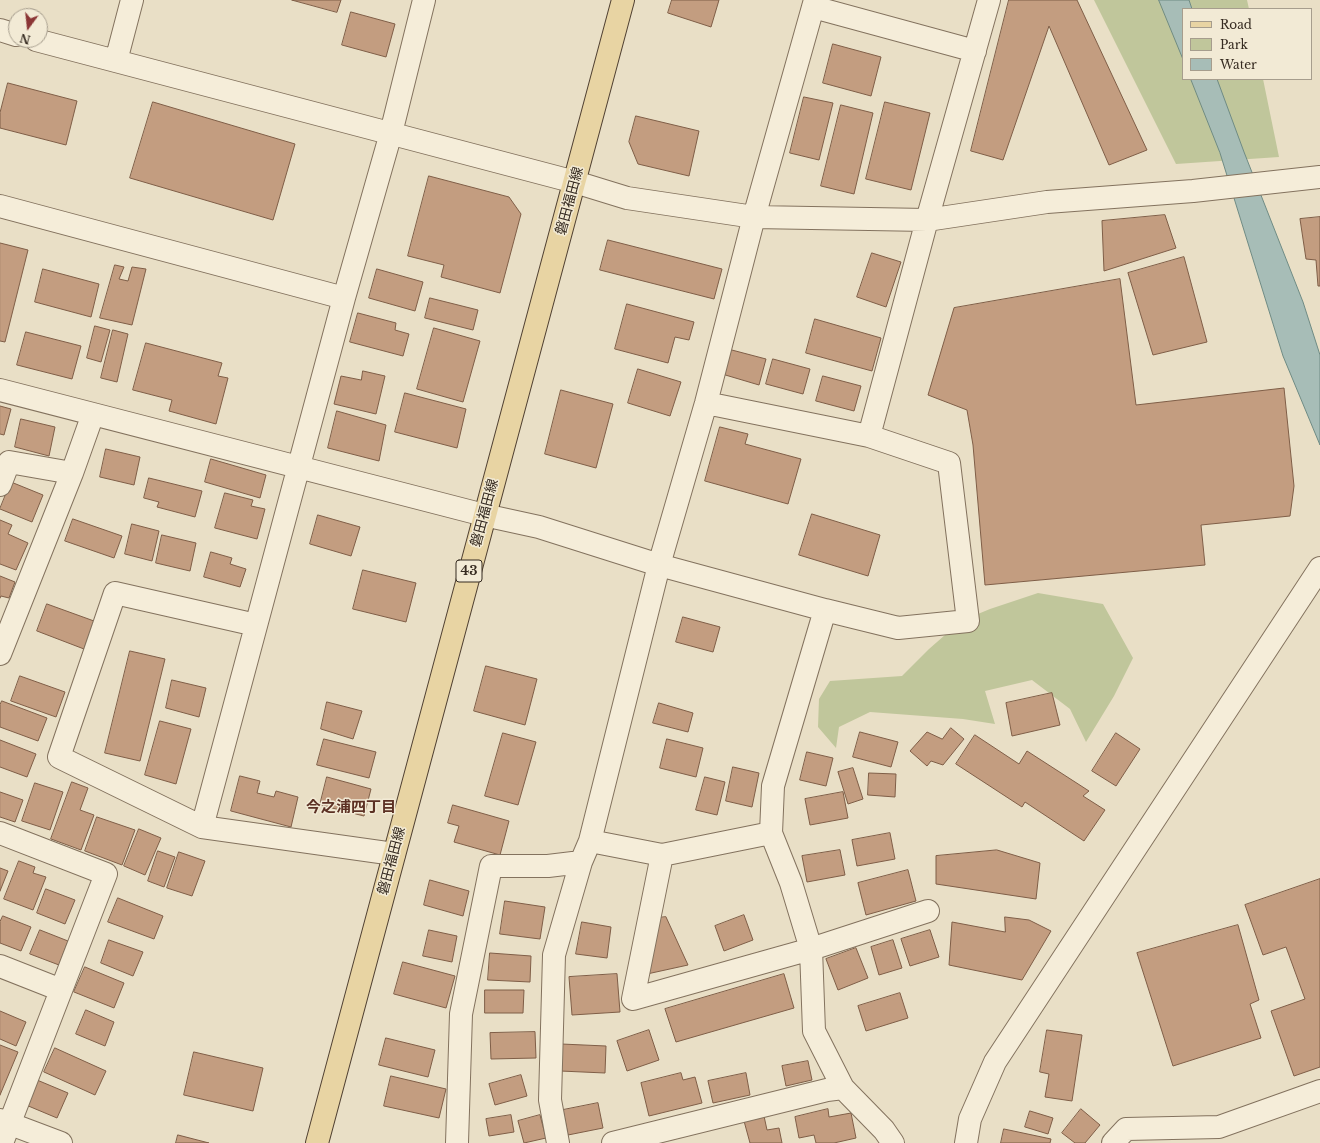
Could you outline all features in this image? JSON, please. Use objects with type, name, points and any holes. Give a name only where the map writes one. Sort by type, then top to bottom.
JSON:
[{"type":"main road","name":"磐田福田線","points":[[317,1143],[623,0]]},
{"type":"street","points":[[116,61],[132,0]]},
{"type":"street","points":[[202,826],[298,466],[391,133],[424,0]]},
{"type":"street","points":[[869,436],[927,220],[989,0]]},
{"type":"street","points":[[558,1143],[550,1100],[554,955],[581,862],[590,841],[659,565],[706,403],[754,217],[814,4],[975,51]]},
{"type":"street","points":[[48,43],[575,182],[627,198],[754,217],[927,220],[1047,202],[1193,191],[1311,178]]},
{"type":"street","points":[[0,206],[344,298]]},
{"type":"street","points":[[0,390],[484,515],[539,527],[659,565],[825,610],[898,628],[968,621],[949,463],[869,436],[706,403]]},
{"type":"street","points":[[0,654],[72,473],[93,414]]},
{"type":"street","points":[[0,485],[9,462],[72,473]]},
{"type":"street","points":[[966,1143],[970,1119],[995,1062],[1320,568]]},
{"type":"street","points":[[256,625],[115,593],[59,757],[202,826],[394,854]]},
{"type":"street","points":[[825,610],[773,786],[771,833],[791,883],[812,949],[814,1031],[843,1088],[884,1130],[893,1143]]},
{"type":"street","points":[[0,833],[106,874],[61,990],[4,1129],[61,1143]]},
{"type":"street","points":[[590,841],[662,855],[771,833]]},
{"type":"street","points":[[662,855],[633,999],[812,949],[928,911]]},
{"type":"street","points":[[457,1143],[461,1014],[491,866],[548,866],[581,862]]},
{"type":"street","points":[[0,966],[61,990]]},
{"type":"street","points":[[613,1143],[826,1090],[843,1088]]},
{"type":"street","points":[[1113,1143],[1126,1129],[1219,1127],[1320,1091]]},
{"type":"green space","points":[[1094,0],[1247,0],[1249,8],[1182,8],[1182,80],[1263,80],[1279,157],[1176,164]]},
{"type":"green space","points":[[1038,593],[1103,604],[1133,658],[1114,696],[1086,742],[1070,709],[1032,680],[985,691],[995,724],[963,719],[870,712],[839,727],[836,748],[818,727],[819,699],[830,681],[902,676],[929,649],[961,621],[990,609]]},
{"type":"water","points":[[1159,0],[1189,0],[1192,8],[1182,8],[1182,57]]},
{"type":"water","points":[[1191,80],[1217,80],[1303,302],[1320,355],[1320,445],[1283,356],[1220,153]]},
{"type":"building","points":[[292,0],[341,0],[337,12]]},
{"type":"building","points":[[672,0],[719,0],[711,27],[668,13]]},
{"type":"building","points":[[1009,0],[1077,0],[1147,150],[1109,165],[1049,26],[1003,160],[971,151]]},
{"type":"building","points":[[351,12],[395,24],[386,57],[342,45]]},
{"type":"building","points":[[833,44],[881,57],[871,96],[823,83]]},
{"type":"building","points":[[8,83],[77,101],[66,145],[0,128],[0,113]]},
{"type":"building","points":[[804,97],[833,103],[819,160],[790,153]]},
{"type":"building","points":[[153,102],[295,144],[273,220],[130,178]]},
{"type":"building","points":[[885,102],[930,113],[911,190],[866,179]]},
{"type":"building","points":[[841,105],[873,113],[854,194],[821,186]]},
{"type":"building","points":[[636,116],[699,131],[689,176],[638,164],[629,142]]},
{"type":"building","points":[[429,176],[509,197],[521,214],[500,293],[441,277],[444,265],[408,256]]},
{"type":"building","points":[[1165,215],[1176,248],[1104,271],[1102,221]]},
{"type":"building","points":[[1320,217],[1320,286],[1318,286],[1316,260],[1306,259],[1300,219]]},
{"type":"building","points":[[608,240],[722,269],[714,299],[600,270]]},
{"type":"building","points":[[0,243],[28,250],[5,342],[0,341]]},
{"type":"building","points":[[872,253],[901,262],[886,307],[857,297]]},
{"type":"building","points":[[1184,257],[1207,342],[1153,355],[1128,273]]},
{"type":"building","points":[[115,265],[124,267],[119,279],[128,281],[132,267],[146,269],[132,325],[100,318]]},
{"type":"building","points":[[43,269],[99,284],[91,317],[35,302]]},
{"type":"building","points":[[377,269],[423,282],[415,311],[369,298]]},
{"type":"building","points":[[1120,279],[1136,405],[1284,388],[1294,486],[1290,516],[1201,525],[1205,565],[985,585],[973,445],[967,410],[928,395],[954,308]]},
{"type":"building","points":[[430,298],[478,310],[473,330],[425,318]]},
{"type":"building","points":[[627,304],[694,322],[689,340],[675,337],[668,363],[615,349]]},
{"type":"building","points":[[358,313],[396,323],[395,330],[409,334],[403,356],[350,342]]},
{"type":"building","points":[[815,319],[881,338],[872,371],[806,353]]},
{"type":"building","points":[[95,326],[110,330],[101,362],[87,358]]},
{"type":"building","points":[[434,328],[480,341],[463,402],[417,389]]},
{"type":"building","points":[[113,330],[128,334],[117,382],[101,378]]},
{"type":"building","points":[[26,332],[81,346],[72,379],[17,365]]},
{"type":"building","points":[[146,343],[222,363],[218,376],[228,378],[216,424],[169,411],[172,400],[133,390]]},
{"type":"building","points":[[728,349],[766,359],[759,385],[722,374]]},
{"type":"building","points":[[773,359],[810,369],[803,394],[766,384]]},
{"type":"building","points":[[638,369],[681,382],[670,416],[628,403]]},
{"type":"building","points":[[363,371],[385,376],[376,414],[334,404],[341,376],[361,380]]},
{"type":"building","points":[[823,376],[861,386],[854,411],[816,401]]},
{"type":"building","points":[[561,390],[613,404],[596,468],[545,454]]},
{"type":"building","points":[[405,393],[466,409],[457,448],[395,432]]},
{"type":"building","points":[[0,406],[11,409],[4,435],[0,434]]},
{"type":"building","points":[[337,411],[386,425],[379,461],[328,448]]},
{"type":"building","points":[[21,419],[55,427],[49,456],[15,447]]},
{"type":"building","points":[[720,427],[748,434],[745,444],[801,459],[788,504],[705,481]]},
{"type":"building","points":[[106,449],[140,457],[134,485],[100,477]]},
{"type":"building","points":[[211,459],[266,475],[260,498],[205,482]]},
{"type":"building","points":[[149,478],[202,491],[195,517],[157,507],[159,502],[144,498]]},
{"type":"building","points":[[11,482],[43,495],[32,522],[0,509]]},
{"type":"building","points":[[225,493],[253,500],[251,506],[265,509],[257,539],[215,528]]},
{"type":"building","points":[[812,514],[880,535],[868,576],[799,555]]},
{"type":"building","points":[[318,515],[360,527],[351,556],[310,544]]},
{"type":"building","points":[[73,519],[122,536],[114,558],[65,541]]},
{"type":"building","points":[[0,520],[12,525],[8,534],[28,543],[16,570],[0,564]]},
{"type":"building","points":[[132,524],[159,531],[152,561],[125,554]]},
{"type":"building","points":[[162,535],[196,543],[190,571],[156,563]]},
{"type":"building","points":[[211,552],[232,558],[230,564],[246,569],[240,587],[204,577]]},
{"type":"building","points":[[363,570],[416,583],[406,622],[353,609]]},
{"type":"building","points":[[0,576],[15,582],[9,598],[1,596],[0,598]]},
{"type":"building","points":[[47,604],[94,621],[84,649],[37,631]]},
{"type":"building","points":[[683,617],[720,627],[713,652],[676,642]]},
{"type":"building","points":[[130,651],[165,659],[140,761],[105,753]]},
{"type":"building","points":[[486,666],[537,679],[525,725],[474,711]]},
{"type":"building","points":[[20,676],[65,692],[56,717],[11,701]]},
{"type":"building","points":[[172,680],[206,688],[199,717],[166,708]]},
{"type":"building","points":[[1052,693],[1060,725],[1012,736],[1006,703]]},
{"type":"building","points":[[2,701],[47,718],[38,741],[0,727],[0,705]]},
{"type":"building","points":[[327,702],[362,711],[353,739],[321,729]]},
{"type":"building","points":[[659,703],[693,713],[688,732],[653,723]]},
{"type":"building","points":[[160,721],[191,729],[176,784],[145,775]]},
{"type":"building","points":[[951,728],[964,739],[943,765],[931,761],[927,766],[910,751],[927,732],[942,739]]},
{"type":"building","points":[[860,732],[898,742],[891,767],[853,757]]},
{"type":"building","points":[[503,733],[536,742],[518,805],[485,796]]},
{"type":"building","points":[[1116,733],[1140,749],[1116,786],[1092,771]]},
{"type":"building","points":[[975,735],[1019,764],[1027,751],[1089,791],[1083,796],[1105,810],[1084,841],[1025,802],[1022,807],[956,764]]},
{"type":"building","points":[[324,739],[376,752],[369,778],[317,765]]},
{"type":"building","points":[[667,739],[703,748],[696,777],[660,768]]},
{"type":"building","points":[[0,740],[36,754],[27,777],[0,767]]},
{"type":"building","points":[[807,752],[833,758],[826,786],[800,780]]},
{"type":"building","points":[[733,767],[759,773],[752,807],[726,801]]},
{"type":"building","points":[[853,768],[863,799],[848,804],[838,772]]},
{"type":"building","points":[[869,773],[896,774],[895,797],[868,795]]},
{"type":"building","points":[[240,776],[260,781],[257,793],[274,797],[276,791],[298,797],[291,827],[231,811]]},
{"type":"building","points":[[327,777],[371,789],[364,816],[320,805]]},
{"type":"building","points":[[705,777],[725,782],[717,815],[696,810]]},
{"type":"building","points":[[72,782],[88,788],[80,810],[94,815],[81,850],[51,839]]},
{"type":"building","points":[[35,783],[63,792],[50,830],[22,821]]},
{"type":"building","points":[[0,792],[23,800],[15,822],[0,817]]},
{"type":"building","points":[[843,792],[848,818],[810,825],[805,799]]},
{"type":"building","points":[[453,805],[509,821],[500,855],[454,842],[459,826],[448,823]]},
{"type":"building","points":[[97,817],[135,830],[122,865],[85,851]]},
{"type":"building","points":[[139,829],[161,838],[145,875],[124,866]]},
{"type":"building","points":[[890,833],[895,859],[857,866],[852,840]]},
{"type":"building","points":[[840,850],[845,875],[807,882],[802,856]]},
{"type":"building","points":[[997,850],[1040,863],[1036,899],[936,884],[936,856]]},
{"type":"building","points":[[158,851],[175,857],[164,887],[148,881]]},
{"type":"building","points":[[179,852],[205,861],[192,896],[167,888]]},
{"type":"building","points":[[19,861],[35,867],[33,873],[46,877],[33,910],[4,899]]},
{"type":"building","points":[[0,868],[8,871],[0,891]]},
{"type":"building","points":[[908,870],[916,901],[866,915],[858,883]]},
{"type":"building","points":[[1320,879],[1320,1067],[1294,1076],[1271,1011],[1305,999],[1286,947],[1263,955],[1245,905]]},
{"type":"building","points":[[430,880],[469,891],[463,916],[424,905]]},
{"type":"building","points":[[46,889],[75,900],[65,924],[37,913]]},
{"type":"building","points":[[118,898],[163,916],[154,939],[108,922]]},
{"type":"building","points":[[505,901],[545,907],[540,939],[500,934]]},
{"type":"building","points":[[744,915],[753,940],[724,951],[715,926]]},
{"type":"building","points":[[3,916],[31,927],[21,951],[0,943],[0,922]]},
{"type":"building","points":[[666,917],[688,965],[647,974],[657,918]]},
{"type":"building","points":[[1005,917],[1029,920],[1051,931],[1022,980],[949,965],[952,922],[1005,932]]},
{"type":"building","points":[[582,922],[611,927],[607,958],[576,954]]},
{"type":"building","points":[[1238,925],[1259,1000],[1250,1004],[1261,1038],[1173,1066],[1137,953]]},
{"type":"building","points":[[40,930],[68,941],[59,965],[30,954]]},
{"type":"building","points":[[429,930],[457,936],[452,962],[423,956]]},
{"type":"building","points":[[930,930],[939,957],[910,966],[901,939]]},
{"type":"building","points":[[109,940],[143,952],[133,976],[101,963]]},
{"type":"building","points":[[893,940],[902,968],[879,975],[871,947]]},
{"type":"building","points":[[856,948],[868,978],[838,990],[826,959]]},
{"type":"building","points":[[490,953],[531,956],[530,982],[488,980]]},
{"type":"building","points":[[403,962],[455,976],[446,1008],[394,994]]},
{"type":"building","points":[[85,967],[124,983],[114,1008],[74,992]]},
{"type":"building","points":[[617,974],[620,1012],[572,1015],[569,977]]},
{"type":"building","points":[[784,974],[794,1008],[676,1042],[665,1009]]},
{"type":"building","points":[[485,990],[524,990],[523,1013],[485,1013]]},
{"type":"building","points":[[900,993],[908,1018],[866,1031],[858,1006]]},
{"type":"building","points":[[86,1010],[114,1022],[105,1046],[76,1034]]},
{"type":"building","points":[[0,1011],[26,1022],[16,1046],[0,1039]]},
{"type":"building","points":[[649,1030],[659,1060],[627,1071],[617,1041]]},
{"type":"building","points":[[1047,1030],[1082,1035],[1072,1101],[1045,1097],[1049,1074],[1040,1072]]},
{"type":"building","points":[[535,1032],[536,1058],[491,1059],[490,1033]]},
{"type":"building","points":[[386,1038],[435,1050],[428,1077],[379,1065]]},
{"type":"building","points":[[561,1044],[606,1046],[605,1073],[560,1071]]},
{"type":"building","points":[[0,1045],[18,1052],[0,1095]]},
{"type":"building","points":[[55,1048],[106,1071],[95,1095],[44,1072]]},
{"type":"building","points":[[194,1052],[263,1068],[253,1111],[184,1095]]},
{"type":"building","points":[[808,1061],[812,1080],[786,1086],[782,1066]]},
{"type":"building","points":[[681,1073],[683,1080],[695,1077],[702,1103],[649,1116],[641,1083]]},
{"type":"building","points":[[746,1073],[750,1095],[713,1103],[708,1081]]},
{"type":"building","points":[[521,1075],[527,1096],[495,1105],[489,1084]]},
{"type":"building","points":[[391,1076],[446,1089],[439,1118],[384,1106]]},
{"type":"building","points":[[37,1080],[68,1093],[57,1118],[26,1105]]},
{"type":"building","points":[[598,1103],[603,1128],[568,1135],[563,1110]]},
{"type":"building","points":[[828,1109],[829,1117],[851,1113],[856,1138],[834,1143],[816,1143],[814,1135],[799,1138],[795,1117]]},
{"type":"building","points":[[1081,1109],[1100,1125],[1085,1143],[1075,1143],[1062,1133]]},
{"type":"building","points":[[1030,1111],[1053,1118],[1048,1134],[1025,1127]]},
{"type":"building","points":[[511,1115],[514,1132],[489,1136],[486,1119]]},
{"type":"building","points":[[540,1115],[546,1138],[524,1143],[518,1121]]},
{"type":"building","points":[[764,1116],[767,1130],[779,1128],[782,1143],[750,1143],[744,1121]]},
{"type":"building","points":[[1004,1129],[1051,1139],[1050,1143],[1001,1143]]},
{"type":"building","points":[[178,1135],[209,1143],[176,1143]]},
{"type":"district","name":"今之浦四丁目","points":[[351,808]]}]
